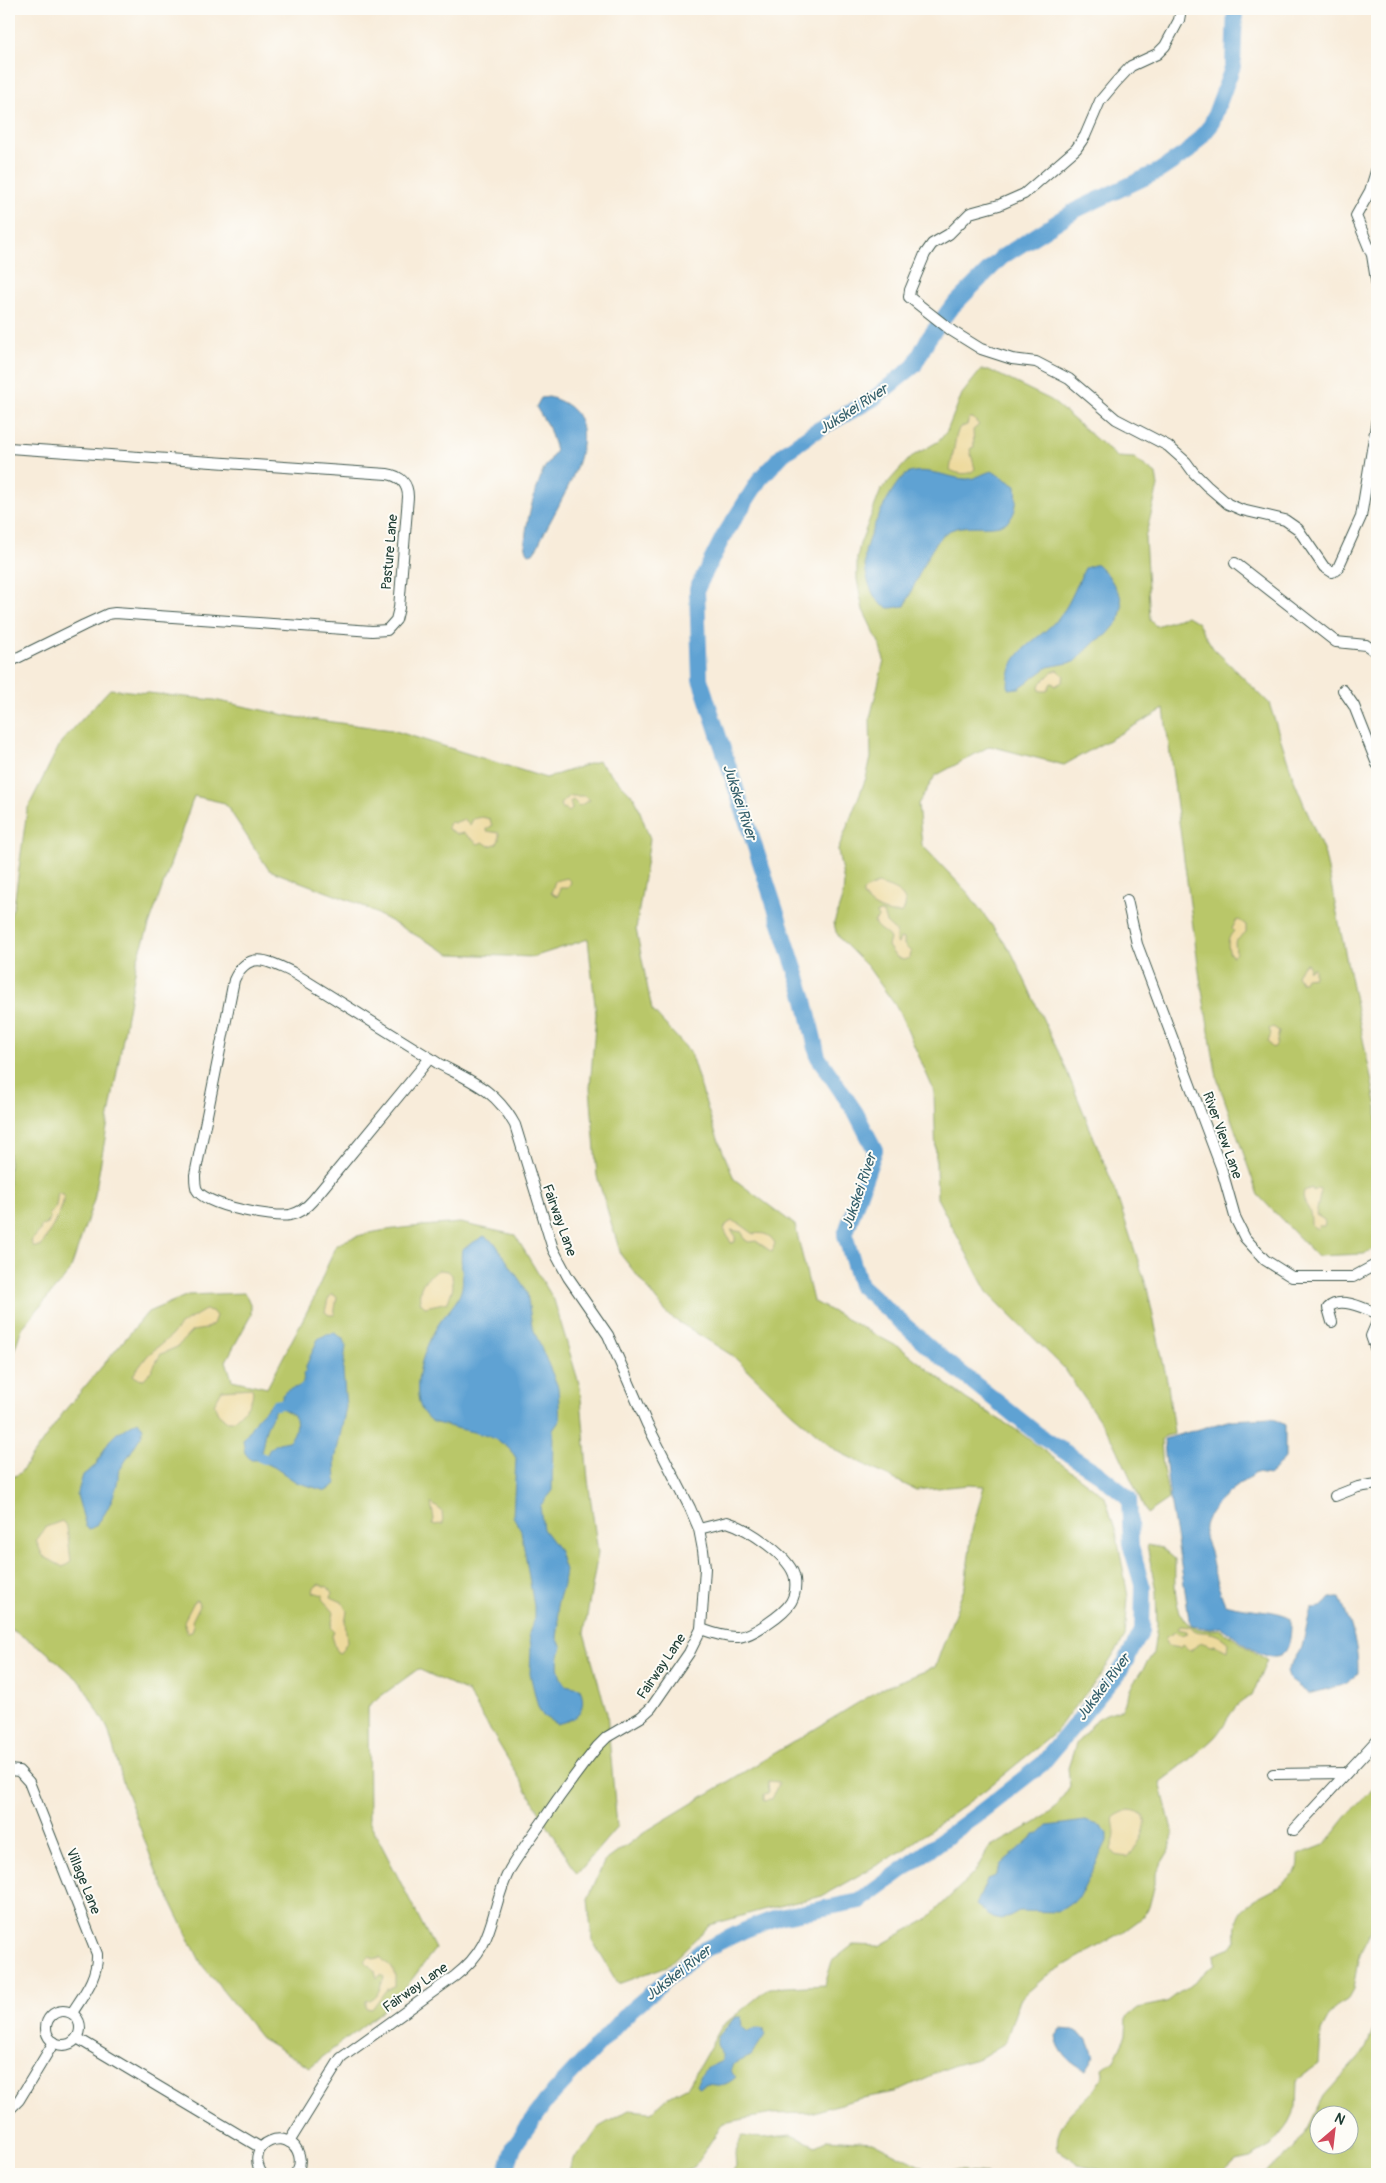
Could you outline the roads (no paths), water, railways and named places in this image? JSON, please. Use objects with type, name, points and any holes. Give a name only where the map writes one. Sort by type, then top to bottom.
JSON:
[{"type":"street","points":[[1181,9],[1179,20],[1165,46],[1157,54],[1131,66],[1123,74],[1100,101],[1085,136],[1068,157],[1024,194],[999,205],[970,213],[949,234],[930,246],[909,294],[912,300],[919,306],[952,331],[981,349],[1012,359],[1036,362],[1069,380],[1116,419],[1168,446],[1186,462],[1207,486],[1228,504],[1242,510],[1285,520],[1298,530],[1324,567],[1332,572],[1337,570],[1360,517],[1377,418]]},
{"type":"street","points":[[1377,168],[1370,191],[1356,216],[1372,255],[1377,286]]},
{"type":"street","name":"Pasture Lane","points":[[9,448],[387,474],[402,480],[406,486],[408,497],[399,608],[396,620],[387,630],[372,631],[115,613],[100,618],[9,662]]},
{"type":"street","points":[[1235,563],[1336,642],[1366,645],[1377,653]]},
{"type":"street","points":[[1343,690],[1354,706],[1377,764]]},
{"type":"street","name":"River View Lane","points":[[1126,900],[1137,944],[1221,1167],[1236,1220],[1245,1238],[1265,1260],[1292,1277],[1353,1277],[1377,1264]]},
{"type":"street","name":"Fairway Lane","points":[[289,2142],[341,2058],[455,1976],[478,1955],[485,1943],[502,1888],[516,1860],[596,1747],[607,1737],[641,1717],[650,1708],[689,1653],[701,1629],[705,1568],[699,1529],[647,1424],[608,1336],[568,1277],[553,1249],[518,1132],[509,1114],[491,1093],[274,963],[262,960],[246,964],[237,973],[232,988],[215,1082],[195,1175],[198,1190],[206,1198],[217,1204],[286,1215],[302,1210],[313,1200],[430,1058]]},
{"type":"street","points":[[1332,1322],[1328,1308],[1334,1304],[1350,1304],[1377,1314]]},
{"type":"street","points":[[1377,1322],[1371,1336],[1377,1353]]},
{"type":"street","points":[[1335,1496],[1358,1487],[1377,1484]]},
{"type":"street","points":[[699,1529],[723,1522],[736,1526],[775,1552],[786,1562],[795,1580],[794,1592],[788,1606],[778,1615],[750,1633],[735,1637],[701,1629]]},
{"type":"street","points":[[1294,1830],[1377,1740]]},
{"type":"street","name":"Village Lane","points":[[9,1770],[19,1771],[29,1782],[97,1954],[96,1972],[93,1980],[72,2013]]},
{"type":"street","points":[[1273,1774],[1346,1773]]},
{"type":"street","points":[[62,2010],[72,2013],[80,2024],[77,2038],[64,2045],[54,2042],[47,2034],[46,2028],[49,2018],[62,2010]]},
{"type":"street","points":[[77,2038],[261,2148]]},
{"type":"street","points":[[9,2110],[19,2100],[54,2042]]},
{"type":"street","points":[[262,2174],[256,2161],[261,2148],[271,2140],[277,2139],[289,2142],[294,2146],[300,2158],[300,2165],[295,2174]]},
{"type":"water","points":[[549,397],[570,408],[581,423],[582,443],[577,464],[568,487],[538,546],[533,553],[529,554],[525,538],[530,512],[542,474],[556,450],[549,428],[536,407],[541,398]]},
{"type":"water","points":[[918,471],[967,479],[992,471],[1016,486],[1016,505],[1012,517],[1004,523],[994,526],[970,526],[947,532],[929,555],[905,606],[890,608],[883,606],[873,594],[870,586],[865,568],[865,553],[880,512],[899,482],[904,476]]},
{"type":"water","points":[[1097,564],[1108,575],[1120,595],[1122,607],[1119,621],[1107,635],[1096,641],[1074,662],[1048,667],[1019,688],[1008,689],[1009,675],[1013,663],[1019,654],[1054,623],[1062,613],[1085,568]]},
{"type":"water","points":[[484,1236],[495,1243],[527,1293],[532,1326],[558,1387],[560,1420],[553,1430],[552,1492],[540,1506],[543,1529],[558,1549],[565,1570],[557,1605],[559,1623],[557,1638],[562,1647],[559,1657],[559,1672],[565,1685],[580,1688],[583,1702],[579,1713],[575,1717],[556,1724],[543,1716],[538,1707],[530,1674],[531,1647],[529,1633],[534,1621],[534,1606],[521,1531],[513,1516],[516,1458],[502,1443],[494,1439],[430,1420],[423,1411],[419,1400],[419,1374],[427,1347],[438,1325],[455,1303],[462,1289],[462,1249]]},
{"type":"water","points":[[335,1333],[344,1339],[346,1346],[343,1371],[346,1407],[335,1460],[336,1484],[326,1491],[296,1482],[274,1467],[264,1463],[267,1453],[274,1445],[288,1441],[294,1433],[296,1426],[294,1415],[281,1408],[285,1392],[303,1383],[303,1373],[306,1371],[306,1366],[318,1339],[327,1334]]},
{"type":"water","points":[[273,1402],[276,1402],[275,1409],[266,1429],[260,1456],[258,1460],[251,1460],[245,1453],[243,1440],[257,1418]]},
{"type":"water","points":[[1272,1418],[1285,1425],[1285,1458],[1270,1475],[1255,1473],[1225,1496],[1207,1518],[1204,1530],[1216,1580],[1225,1604],[1269,1611],[1291,1618],[1290,1639],[1285,1651],[1278,1657],[1257,1652],[1220,1627],[1211,1629],[1193,1626],[1189,1620],[1171,1507],[1164,1439],[1231,1420]]},
{"type":"water","points":[[138,1421],[143,1428],[142,1434],[118,1473],[110,1505],[100,1521],[89,1529],[86,1527],[77,1495],[83,1475],[95,1466],[109,1441],[117,1433]]},
{"type":"water","points":[[1331,1598],[1340,1598],[1347,1616],[1355,1644],[1358,1673],[1346,1684],[1309,1694],[1290,1680],[1287,1671],[1302,1647],[1311,1608],[1321,1607]]},
{"type":"water","points":[[1085,1821],[1102,1826],[1107,1834],[1107,1841],[1080,1896],[1057,1912],[1019,1911],[1002,1920],[992,1918],[976,1905],[987,1880],[995,1877],[1001,1864],[1034,1835],[1040,1834],[1048,1826]]},
{"type":"water","points":[[735,2017],[741,2017],[742,2027],[748,2032],[756,2028],[763,2029],[765,2035],[751,2056],[734,2064],[731,2072],[736,2077],[730,2082],[698,2087],[696,2084],[705,2069],[722,2061],[722,2054],[716,2045],[718,2037]]},
{"type":"water","points":[[1061,2029],[1072,2030],[1088,2040],[1094,2056],[1085,2070],[1075,2065],[1059,2047],[1056,2036]]},
{"type":"waterway","name":"Jukskei River","points":[[505,2174],[514,2146],[546,2101],[631,2010],[701,1951],[745,1930],[779,1917],[860,1901],[978,1814],[1042,1764],[1122,1668],[1142,1631],[1143,1588],[1131,1547],[1129,1498],[1096,1472],[1040,1436],[930,1348],[860,1285],[845,1235],[875,1150],[856,1113],[818,1057],[804,996],[700,679],[697,589],[723,537],[760,479],[783,454],[814,432],[873,399],[914,366],[928,339],[949,310],[1002,257],[1076,210],[1159,171],[1189,151],[1211,125],[1233,66],[1235,9]]},
{"type":"waterway","points":[[276,1405],[281,1404]]},
{"type":"waterway","points":[[260,1457],[265,1459]]}]
